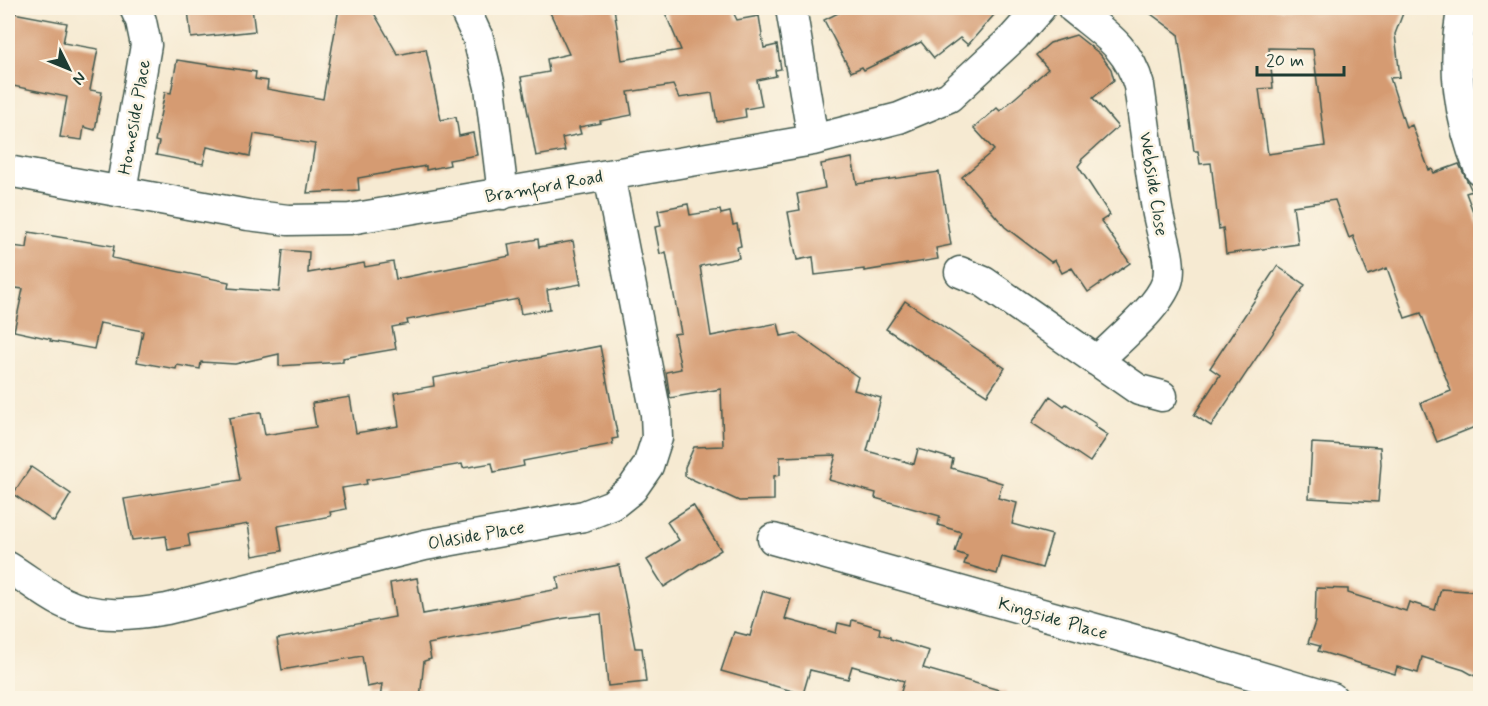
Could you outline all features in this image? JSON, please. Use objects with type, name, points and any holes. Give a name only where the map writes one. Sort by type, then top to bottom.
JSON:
[{"type":"street","name":"Homeside Place","points":[[121,191],[146,45],[141,21],[135,8]]},
{"type":"street","points":[[464,8],[478,38],[490,87],[503,194]]},
{"type":"street","points":[[791,8],[813,140]]},
{"type":"street","name":"Bramford Road","points":[[8,171],[248,215],[288,220],[350,219],[813,140],[899,118],[949,97],[1014,37],[1040,8]]},
{"type":"street","name":"Webside Close","points":[[1072,8],[1119,46],[1134,68],[1139,86],[1157,210],[1169,269],[1162,294],[1150,309],[1097,360]]},
{"type":"street","points":[[1463,8],[1458,30],[1458,79],[1463,114],[1480,170]]},
{"type":"street","name":"Oldside Place","points":[[8,567],[63,603],[83,610],[112,615],[140,614],[424,545],[584,516],[612,505],[632,489],[648,466],[657,438],[656,414],[609,175]]},
{"type":"street","points":[[972,277],[1150,393]]},
{"type":"street","name":"Kingside Place","points":[[773,539],[1149,644],[1332,699]]},
{"type":"building","points":[[252,8],[255,31],[191,38],[188,9]]},
{"type":"building","points":[[339,8],[371,8],[398,55],[426,49],[441,120],[456,117],[459,136],[473,133],[477,155],[449,160],[450,165],[426,170],[426,166],[358,178],[359,190],[307,193],[315,144],[254,134],[250,156],[207,147],[203,164],[156,155],[159,142],[155,141],[165,92],[171,93],[177,60],[256,72],[255,79],[268,81],[267,89],[323,99]]},
{"type":"building","points":[[548,8],[614,8],[622,60],[681,50],[663,8],[731,8],[737,20],[759,16],[764,48],[777,45],[781,69],[775,70],[776,76],[757,80],[762,106],[745,109],[746,117],[717,122],[712,93],[679,98],[673,85],[628,92],[632,115],[579,127],[581,134],[562,138],[565,151],[536,156],[521,77],[549,72],[547,59],[569,54]]},
{"type":"building","points":[[848,8],[1000,8],[968,45],[960,38],[934,58],[921,42],[864,70],[862,67],[851,72],[824,20]]},
{"type":"building","points":[[1143,8],[1405,8],[1395,34],[1400,77],[1390,78],[1406,128],[1412,125],[1429,170],[1432,169],[1434,173],[1459,164],[1472,191],[1466,193],[1480,230],[1480,425],[1437,442],[1421,403],[1451,391],[1421,313],[1405,318],[1387,268],[1368,275],[1353,236],[1349,238],[1335,200],[1293,206],[1298,244],[1226,254],[1223,228],[1219,229],[1211,163],[1200,164],[1198,151],[1194,151],[1178,34]],"holes":[[[1269,48],[1313,49],[1325,146],[1268,154],[1259,89],[1273,88]]]},
{"type":"building","points":[[8,12],[67,23],[63,43],[98,49],[90,90],[102,92],[95,130],[84,127],[82,140],[60,137],[67,97],[8,85]]},
{"type":"building","points":[[1076,35],[1100,54],[1111,69],[1114,80],[1093,98],[1118,127],[1081,160],[1078,166],[1110,215],[1101,221],[1130,263],[1088,292],[1072,268],[1062,273],[1055,260],[1051,262],[1005,227],[962,177],[994,150],[974,128],[997,108],[1000,111],[1048,69],[1036,55],[1050,43]]},
{"type":"building","points":[[852,158],[857,184],[939,172],[951,245],[936,248],[938,259],[864,271],[864,269],[815,275],[813,257],[797,260],[788,212],[800,210],[797,194],[825,188],[821,164]]},
{"type":"building","points":[[688,204],[690,215],[720,210],[721,214],[730,212],[733,225],[737,224],[741,246],[737,247],[739,258],[700,266],[711,336],[778,323],[781,336],[796,333],[858,377],[854,390],[881,398],[867,451],[914,464],[918,449],[953,459],[951,468],[1002,483],[998,498],[1017,503],[1012,524],[1052,535],[1042,568],[1002,557],[997,574],[964,564],[967,556],[955,552],[961,532],[938,525],[940,516],[875,498],[876,493],[829,480],[836,455],[780,457],[780,475],[774,476],[774,500],[739,501],[685,476],[685,467],[694,447],[723,446],[721,389],[670,398],[666,372],[681,369],[674,334],[681,333],[666,252],[660,254],[655,227],[661,226],[658,210]]},
{"type":"building","points":[[29,232],[114,246],[112,258],[229,282],[228,288],[279,292],[283,250],[309,252],[308,273],[364,263],[365,267],[393,262],[396,279],[510,256],[508,244],[538,239],[539,247],[573,241],[581,284],[547,290],[550,309],[521,314],[518,299],[407,320],[408,324],[392,327],[396,349],[343,358],[343,362],[279,366],[279,354],[235,364],[201,362],[200,369],[177,365],[176,369],[137,362],[143,331],[100,323],[94,349],[50,341],[51,339],[14,331],[23,289],[8,287],[8,249],[12,250],[13,246],[27,248]]},
{"type":"building","points":[[1277,266],[1305,285],[1211,426],[1194,415],[1220,375],[1210,368]]},
{"type":"building","points":[[905,301],[1005,368],[987,395],[886,329]]},
{"type":"building","points":[[600,346],[618,438],[612,439],[613,444],[523,461],[524,466],[494,472],[492,463],[463,468],[462,464],[366,480],[367,484],[342,488],[346,509],[330,512],[331,516],[278,526],[282,551],[253,556],[248,524],[188,534],[190,546],[168,550],[166,536],[132,540],[124,499],[240,480],[229,418],[261,412],[265,435],[316,427],[312,403],[350,397],[356,433],[399,426],[394,393],[434,386],[433,378]]},
{"type":"building","points":[[1050,396],[1096,424],[1094,426],[1108,435],[1090,462],[1032,423]]},
{"type":"building","points":[[1312,443],[1380,447],[1378,502],[1309,498]]},
{"type":"building","points":[[31,467],[71,494],[54,522],[13,494]]},
{"type":"building","points":[[693,505],[721,550],[664,587],[647,560],[679,540],[667,522]]},
{"type":"building","points":[[619,565],[635,648],[642,648],[646,682],[608,686],[601,614],[565,618],[428,644],[431,659],[424,661],[420,699],[380,699],[382,684],[367,687],[362,656],[282,670],[277,639],[395,617],[390,583],[417,578],[423,614],[559,589],[557,577]]},
{"type":"building","points":[[1316,588],[1348,589],[1348,593],[1406,611],[1409,602],[1435,610],[1441,589],[1480,592],[1480,679],[1464,670],[1422,657],[1418,673],[1397,667],[1395,674],[1318,651],[1320,646],[1308,643],[1315,622]]},
{"type":"building","points":[[763,591],[791,599],[785,619],[836,633],[838,623],[851,626],[852,620],[880,628],[879,634],[929,651],[923,668],[1006,692],[1005,699],[899,699],[904,681],[852,666],[848,679],[810,670],[803,694],[721,671],[734,632],[750,636]]}]
